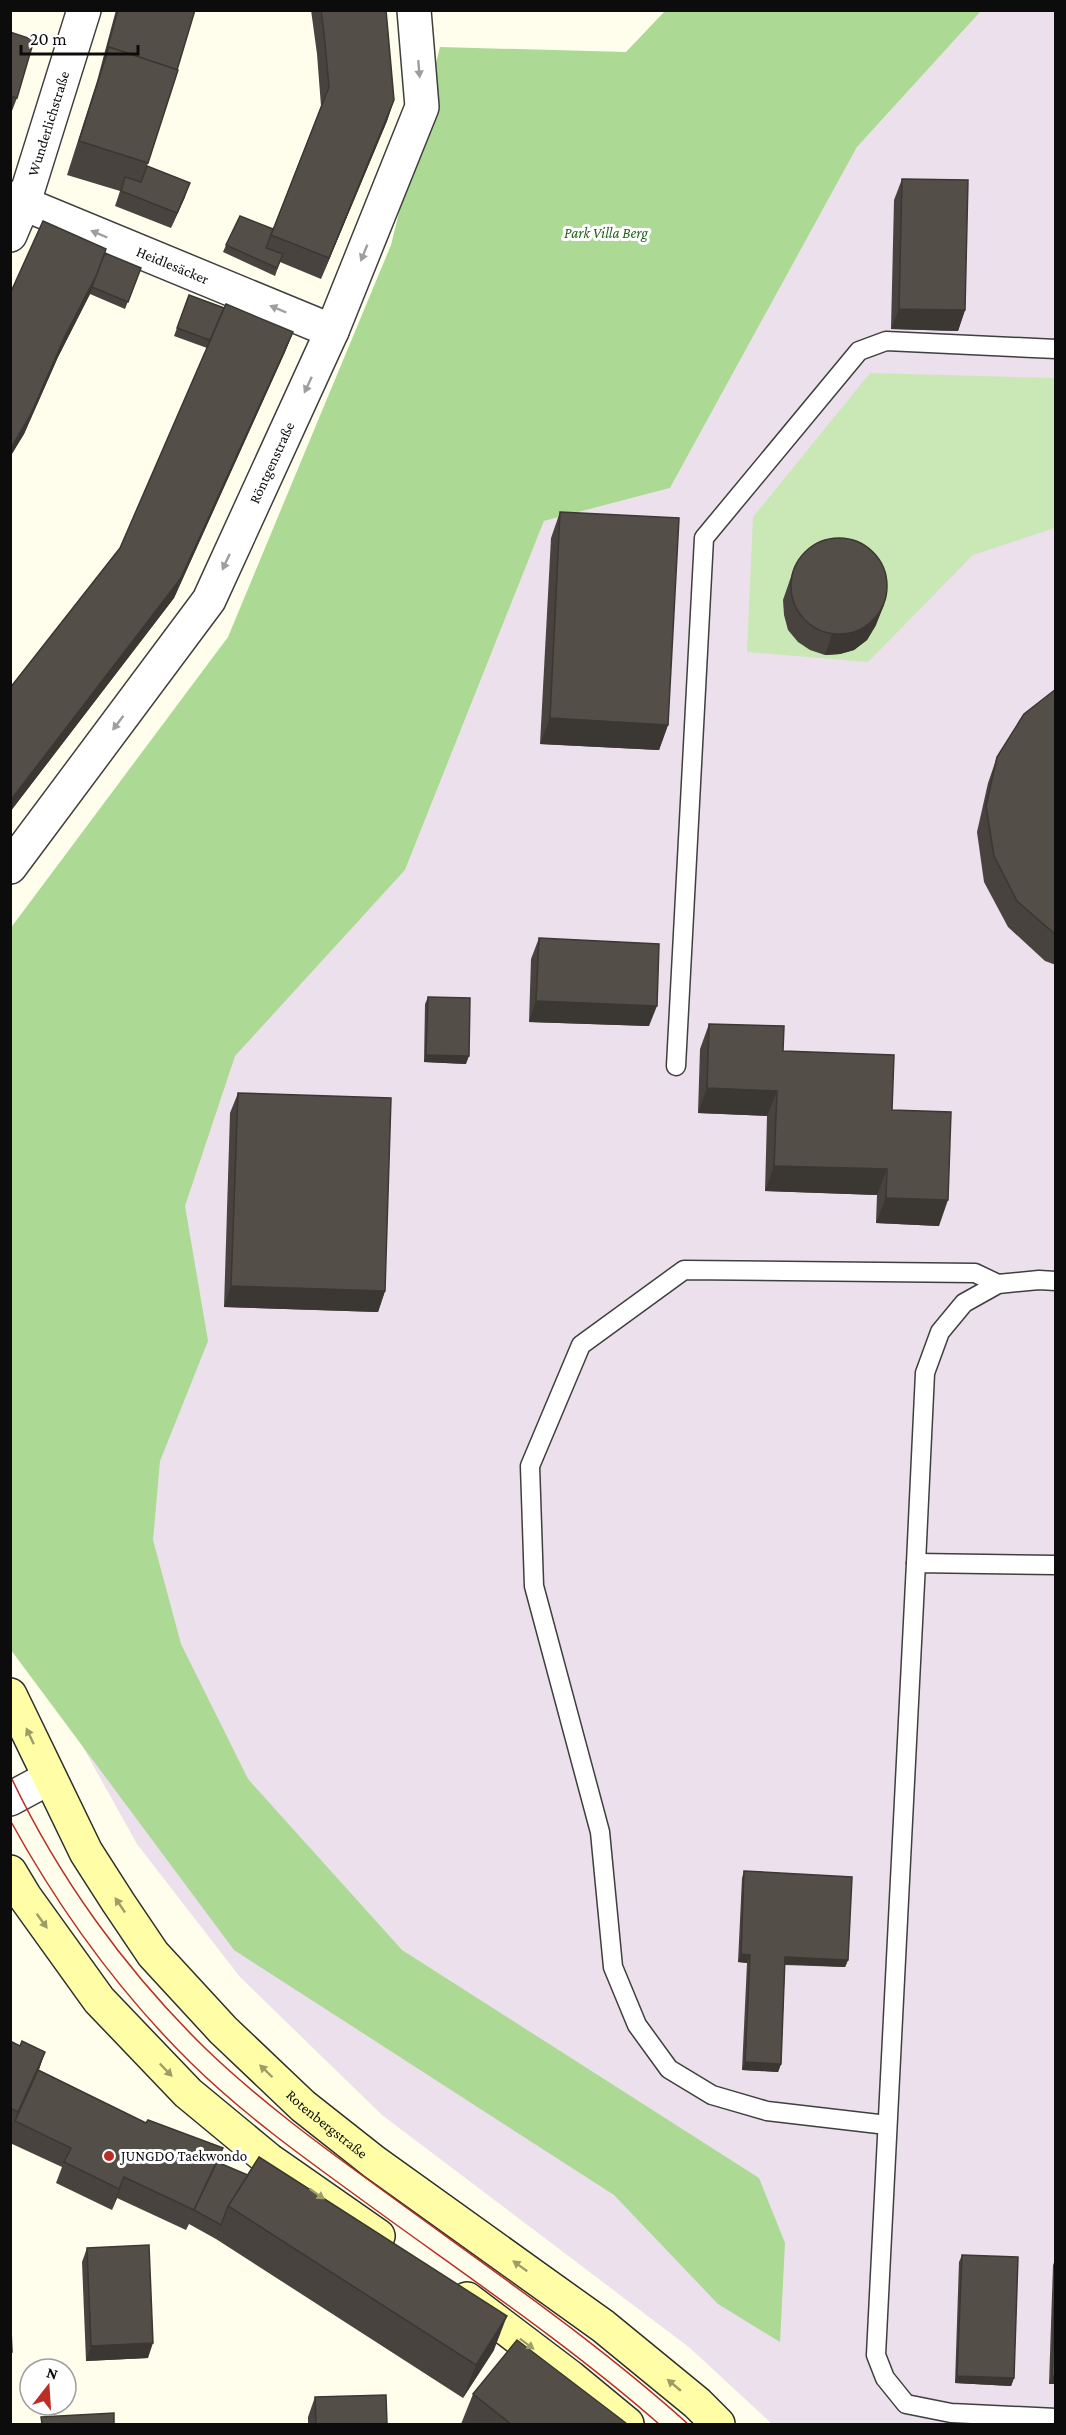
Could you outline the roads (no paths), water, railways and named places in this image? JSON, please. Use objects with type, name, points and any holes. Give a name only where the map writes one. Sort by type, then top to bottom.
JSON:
[{"type":"main road","name":"Rotenbergstraße","points":[[10,1695],[86,1852],[129,1920],[153,1953],[223,2030],[303,2106],[374,2162],[603,2326],[697,2403],[718,2424]]},
{"type":"main road","points":[[10,1872],[25,1897],[99,2000],[188,2093],[269,2160],[406,2256]]},
{"type":"main road","points":[[446,2283],[570,2377],[627,2424]]},
{"type":"street","name":"Wunderlichstraße","points":[[10,235],[17,200],[84,10]]},
{"type":"street","name":"Röntgenstraße","points":[[10,867],[209,600],[332,332],[422,107],[414,10]]},
{"type":"street","name":"Heidlesäcker","points":[[17,200],[332,332]]},
{"type":"street","points":[[10,1799],[49,1778]]},
{"type":"lane","points":[[675,1066],[704,538],[859,351],[886,341],[1056,349]]},
{"type":"lane","points":[[887,2125],[767,2111],[712,2094],[669,2069],[637,2025],[613,1967],[600,1832],[534,1586],[530,1466],[581,1345],[684,1270],[975,1273],[998,1284]]},
{"type":"lane","points":[[1056,1281],[1039,1280],[998,1284],[964,1303],[940,1332],[925,1373],[876,2355],[885,2379],[906,2404],[984,2420],[1056,2418]]},
{"type":"lane","points":[[916,1563],[1056,1565]]},
{"type":"tram line","points":[[10,1775],[50,1850],[96,1921],[148,1988],[206,2049],[288,2120],[574,2330],[688,2424]]},
{"type":"tram line","points":[[10,1820],[49,1886],[92,1948],[139,2008],[210,2081],[293,2149],[549,2335],[659,2424]]},
{"type":"place","name":"JUNGDO Taekwondo","points":[[109,2156]]},
{"type":"park label","name":"Park Villa Berg","points":[[606,233]]}]
